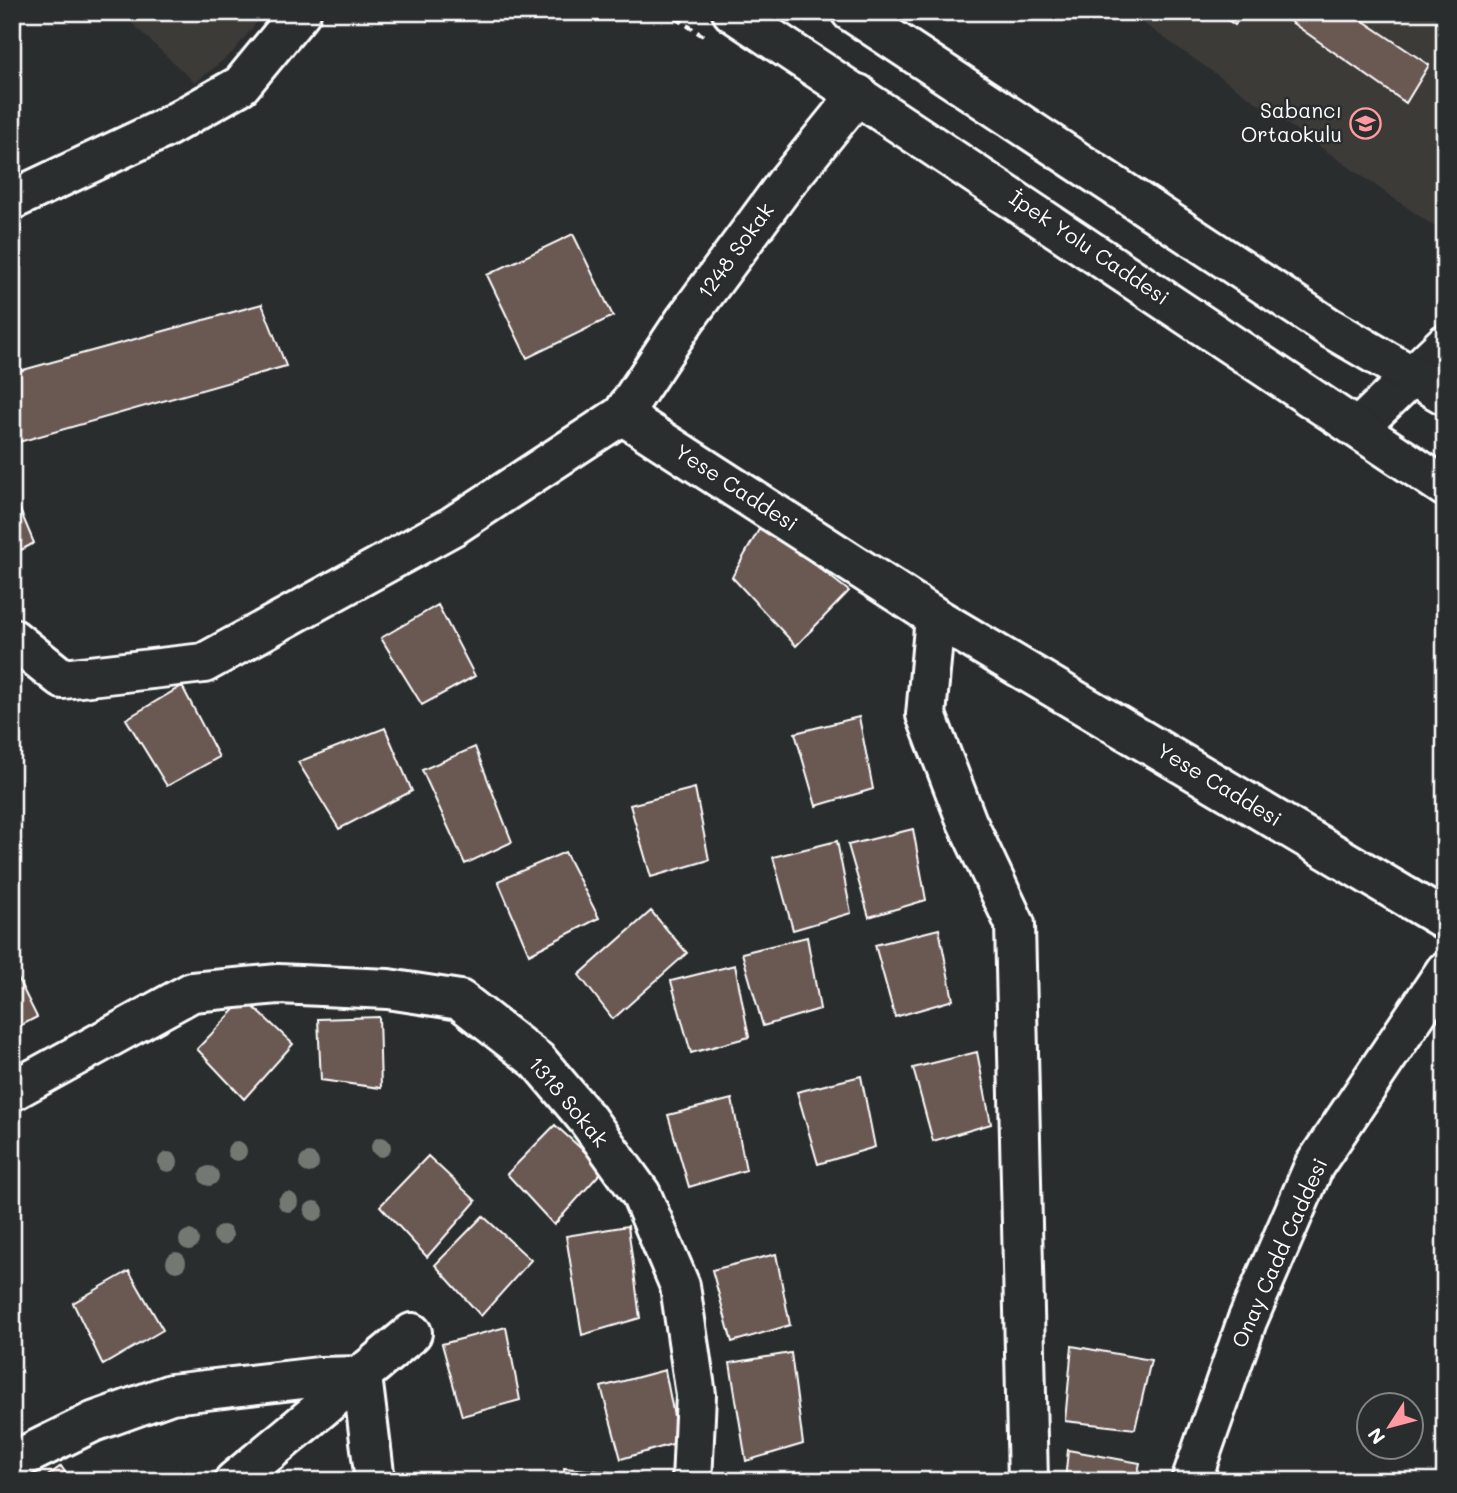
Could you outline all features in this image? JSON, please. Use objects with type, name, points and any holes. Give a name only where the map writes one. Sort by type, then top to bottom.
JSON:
[{"type":"main road","points":[[12,200],[165,128],[241,85],[301,12]]},
{"type":"main road","name":"İpek Yolu Caddesi","points":[[732,12],[859,94],[1445,487]]},
{"type":"main road","points":[[851,12],[1330,328],[1445,395]]},
{"type":"main road","name":"1248 Sokak","points":[[622,415],[685,320],[786,183],[859,94]]},
{"type":"main road","points":[[1358,428],[1445,344]]},
{"type":"main road","points":[[12,638],[63,679],[204,663],[453,526],[622,415]]},
{"type":"main road","name":"Yese Caddesi","points":[[622,415],[935,617],[1445,919]]},
{"type":"main road","points":[[935,617],[926,715],[967,822],[1015,924],[1028,1481]]},
{"type":"main road","name":"Onay Cadd Caddesi","points":[[1191,1481],[1247,1321],[1314,1166],[1445,971]]},
{"type":"main road","name":"1318 Sokak","points":[[12,1091],[192,992],[278,984],[388,989],[460,1000],[538,1061],[587,1119],[641,1194],[680,1286],[696,1395],[692,1481]]},
{"type":"main road","points":[[234,1481],[412,1333]]},
{"type":"main road","points":[[12,1462],[93,1422],[171,1394],[319,1377],[362,1376]]},
{"type":"main road","points":[[362,1376],[374,1481]]},
{"type":"shaded area","points":[[120,12],[265,12],[233,52],[195,83]]},
{"type":"shaded area","name":"Sabancı Ortaokulu","points":[[1127,12],[1445,12],[1445,234]]},
{"type":"building","points":[[1216,12],[1243,12],[1235,25]]},
{"type":"building","points":[[1277,12],[1350,12],[1429,65],[1406,103]]},
{"type":"building","points":[[573,234],[613,316],[527,358],[487,275]]},
{"type":"building","points":[[262,304],[286,366],[12,444],[12,373]]},
{"type":"building","points":[[12,491],[34,543],[12,555]]},
{"type":"building","points":[[762,524],[849,591],[796,646],[732,577]]},
{"type":"building","points":[[438,605],[475,676],[422,705],[381,638]]},
{"type":"building","points":[[182,686],[219,757],[167,786],[126,719]]},
{"type":"building","points":[[859,717],[873,789],[816,806],[795,733]]},
{"type":"building","points":[[385,728],[412,791],[339,829],[298,762]]},
{"type":"building","points":[[475,747],[512,842],[465,864],[422,770]]},
{"type":"building","points":[[695,788],[709,860],[651,877],[630,805]]},
{"type":"building","points":[[913,829],[926,900],[869,917],[848,845]]},
{"type":"building","points":[[837,841],[851,913],[793,930],[773,857]]},
{"type":"building","points":[[565,852],[599,918],[529,954],[498,881]]},
{"type":"building","points":[[651,911],[687,953],[613,1019],[579,975]]},
{"type":"building","points":[[939,929],[953,1000],[895,1017],[875,945]]},
{"type":"building","points":[[807,937],[820,1009],[763,1026],[742,953]]},
{"type":"building","points":[[735,965],[749,1037],[691,1053],[671,981]]},
{"type":"building","points":[[12,967],[37,1017],[12,1030]]},
{"type":"building","points":[[245,999],[293,1044],[244,1099],[197,1049]]},
{"type":"building","points":[[379,1017],[381,1088],[321,1080],[318,1019]]},
{"type":"building","points":[[977,1052],[991,1124],[933,1141],[913,1068]]},
{"type":"building","points":[[861,1076],[875,1147],[818,1164],[797,1092]]},
{"type":"building","points":[[732,1099],[746,1170],[689,1187],[668,1115]]},
{"type":"building","points":[[555,1125],[604,1169],[554,1225],[507,1174]]},
{"type":"building","points":[[428,1156],[476,1201],[427,1257],[380,1206]]},
{"type":"building","points":[[483,1216],[531,1260],[481,1316],[435,1265]]},
{"type":"building","points":[[628,1226],[640,1318],[582,1335],[566,1236]]},
{"type":"building","points":[[776,1254],[790,1325],[732,1342],[712,1270]]},
{"type":"building","points":[[129,1271],[163,1330],[103,1365],[73,1303]]},
{"type":"building","points":[[506,1327],[520,1400],[462,1416],[442,1344]]},
{"type":"building","points":[[1072,1346],[1151,1360],[1135,1429],[1065,1421]]},
{"type":"building","points":[[791,1353],[803,1444],[746,1461],[730,1363]]},
{"type":"building","points":[[665,1370],[679,1442],[621,1459],[601,1387]]},
{"type":"building","points":[[1068,1450],[1140,1463],[1136,1481],[1065,1481]]},
{"type":"building","points":[[61,1466],[71,1481],[41,1481]]},
{"type":"building","points":[[564,1468],[641,1475],[641,1481],[565,1481]]},
{"type":"place","name":"Sabancı Ortaokulu","points":[[1365,123]]}]
